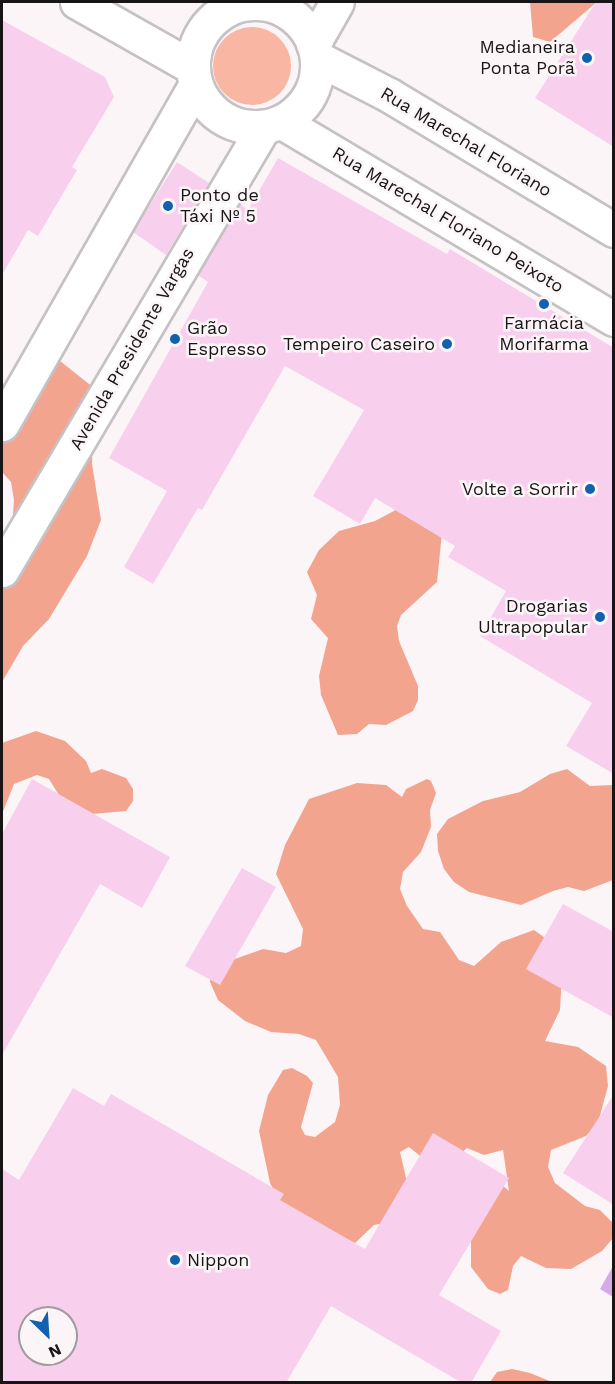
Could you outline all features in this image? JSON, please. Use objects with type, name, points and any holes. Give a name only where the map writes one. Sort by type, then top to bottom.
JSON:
[{"type":"main road","points":[[77,2],[194,76],[203,101],[219,117],[240,126],[272,125],[308,98],[314,86],[315,51],[337,2]]},
{"type":"main road","points":[[2,424],[194,76],[201,34],[209,22],[237,3],[267,3],[286,11],[303,25],[315,51]]},
{"type":"main road","name":"Rua Marechal Floriano","points":[[315,51],[614,230]]},
{"type":"main road","name":"Rua Marechal Floriano Peixoto","points":[[272,125],[614,319]]},
{"type":"main road","name":"Avenida Presidente Vargas","points":[[2,570],[272,125]]},
{"type":"shaded area","points":[[530,2],[597,2],[550,42],[533,37]]},
{"type":"shaded area","points":[[244,27],[260,27],[274,33],[285,44],[291,58],[291,74],[285,88],[274,99],[260,105],[244,105],[230,99],[219,88],[213,74],[213,58],[219,44],[230,33]]},
{"type":"shaded area","points":[[55,357],[94,388],[92,464],[101,520],[87,556],[49,619],[23,646],[2,682],[2,563],[10,558],[14,500],[11,482],[2,472],[2,421]]},
{"type":"shaded area","points":[[409,503],[442,533],[437,582],[401,615],[397,626],[399,641],[418,686],[418,700],[413,711],[386,725],[369,724],[357,734],[338,735],[321,695],[319,676],[328,638],[311,619],[317,595],[307,572],[319,550],[339,531],[375,521]]},
{"type":"shaded area","points":[[36,731],[65,741],[86,761],[91,773],[102,769],[126,778],[133,789],[133,801],[126,811],[92,814],[62,800],[49,779],[37,775],[14,784],[2,814],[2,743]]},
{"type":"shaded area","points":[[567,769],[590,786],[613,785],[613,880],[584,891],[568,887],[553,891],[521,905],[469,892],[454,882],[444,869],[438,851],[437,834],[448,819],[483,801],[520,792],[550,774]]},
{"type":"shaded area","points":[[427,779],[431,781],[436,793],[430,810],[431,827],[421,852],[403,872],[400,889],[407,906],[423,929],[440,932],[459,960],[474,966],[501,942],[534,930],[548,940],[562,975],[560,1010],[545,1041],[578,1047],[606,1066],[608,1086],[598,1123],[586,1136],[551,1150],[548,1167],[555,1183],[585,1206],[600,1210],[612,1222],[613,1238],[602,1251],[571,1269],[546,1268],[521,1256],[513,1266],[508,1290],[500,1294],[488,1289],[471,1267],[471,1226],[502,1185],[509,1191],[503,1150],[484,1155],[467,1148],[460,1154],[424,1159],[409,1147],[400,1152],[410,1195],[393,1221],[374,1225],[355,1243],[282,1206],[270,1183],[259,1131],[268,1095],[283,1070],[292,1068],[307,1076],[313,1083],[301,1127],[305,1135],[315,1137],[335,1122],[340,1105],[338,1077],[316,1040],[299,1034],[271,1032],[245,1021],[218,1000],[210,982],[210,974],[232,960],[263,949],[286,953],[301,946],[303,929],[276,874],[285,845],[309,799],[357,783],[386,785],[402,797],[406,789]]},
{"type":"shaded area","points":[[613,1266],[613,1297],[600,1289]]},
{"type":"shaded area","points":[[512,1369],[552,1382],[490,1382],[497,1372]]},
{"type":"building","name":"Medianeira Ponta Porã","points":[[596,2],[614,2],[614,147],[535,98]]},
{"type":"building","points":[[2,20],[105,77],[114,97],[72,167],[77,170],[38,236],[28,230],[2,275]]},
{"type":"building","points":[[278,158],[447,254],[450,249],[614,348],[614,774],[566,746],[592,703],[480,636],[506,591],[448,557],[455,546],[375,498],[360,524],[313,496],[364,410],[285,366],[202,510],[198,508],[153,584],[124,567],[167,491],[109,458],[208,282],[198,275],[240,204],[248,210]]},
{"type":"building","name":"Ponto de Táxi Nº 5","points":[[177,162],[209,183],[166,255],[133,232]]},
{"type":"building","points":[[32,779],[170,857],[142,908],[100,884],[2,1055],[2,834]]},
{"type":"building","points":[[242,868],[276,887],[220,985],[185,966]]},
{"type":"building","points":[[563,904],[614,932],[614,1018],[526,969]]},
{"type":"building","points":[[73,1088],[104,1106],[111,1094],[284,1194],[280,1200],[365,1249],[433,1133],[509,1178],[439,1295],[501,1331],[471,1383],[462,1383],[331,1306],[286,1383],[2,1383],[2,1169],[19,1180]]},
{"type":"building","points":[[614,1094],[614,1205],[563,1173]]},
{"type":"place","name":"Medianeira Ponta Porã","points":[[587,58]]},
{"type":"place","name":"Ponto de Táxi Nº 5","points":[[168,206]]},
{"type":"place","name":"Farmácia Morifarma","points":[[544,304]]},
{"type":"place","name":"Grão Espresso","points":[[175,339]]},
{"type":"place","name":"Tempeiro Caseiro","points":[[447,344]]},
{"type":"place","name":"Volte a Sorrir","points":[[590,489]]},
{"type":"place","name":"Drogarias Ultrapopular","points":[[600,617]]},
{"type":"place","name":"Nippon","points":[[175,1260]]}]
